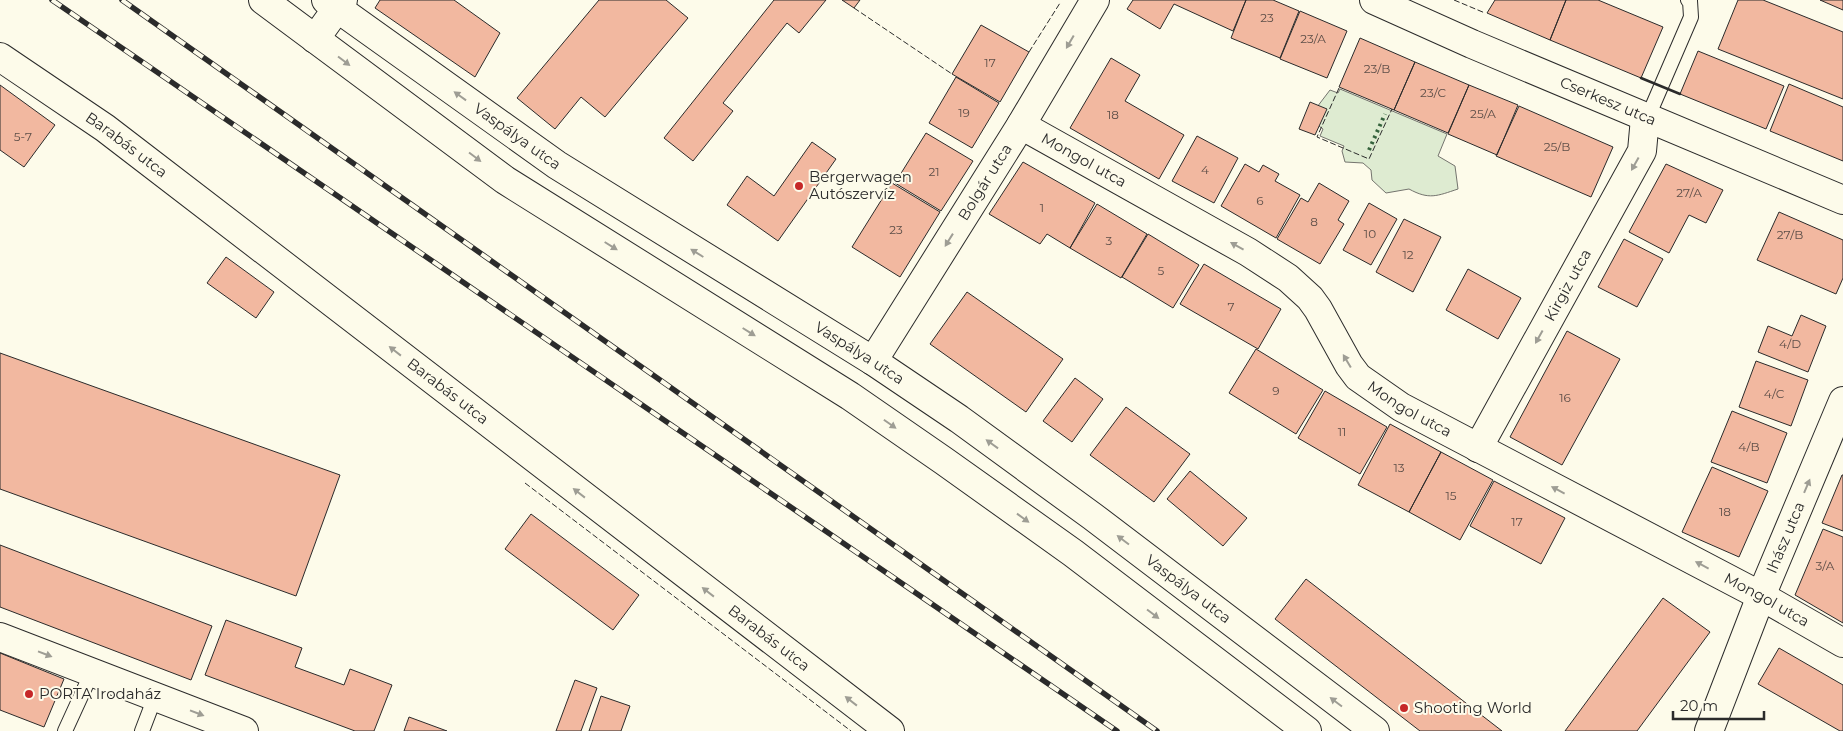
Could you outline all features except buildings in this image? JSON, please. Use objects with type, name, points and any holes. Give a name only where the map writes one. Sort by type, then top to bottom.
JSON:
[{"type":"street","points":[[263,0],[505,180],[850,396],[1072,553],[1307,731]]},
{"type":"street","name":"Bolgár utca","points":[[850,396],[1021,125],[1095,0]]},
{"type":"street","name":"Cserkesz utca","points":[[1374,0],[1472,44],[1843,200]]},
{"type":"street","points":[[315,39],[336,3]]},
{"type":"street","name":"Vaspálya utca","points":[[336,3],[557,166],[873,361],[959,420],[1092,516],[1375,731]]},
{"type":"street","name":"Barabás utca","points":[[0,57],[105,128],[890,731]]},
{"type":"street","name":"Kirgiz utca","points":[[1478,448],[1642,151],[1646,118]]},
{"type":"street","name":"Mongol utca","points":[[1021,125],[1248,252],[1288,278],[1310,298],[1318,309],[1358,378],[1401,407],[1761,596],[1843,643]]},
{"type":"street","points":[[711,309],[732,274]]},
{"type":"street","name":"Ihász utca","points":[[1709,731],[1761,596],[1843,401]]},
{"type":"street","points":[[0,637],[244,731]]},
{"type":"lane","points":[[1646,118],[1691,17],[1690,1],[1688,0]]},
{"type":"lane","points":[[65,731],[92,672]]},
{"type":"lane","points":[[142,731],[155,697]]},
{"type":"green space","points":[[1340,89],[1447,134],[1438,156],[1455,166],[1458,189],[1433,196],[1422,195],[1409,189],[1386,193],[1372,180],[1371,170],[1363,163],[1345,162],[1342,151],[1344,146],[1320,136],[1323,129],[1313,122],[1314,111],[1330,90],[1338,93]]},
{"type":"railway","points":[[52,0],[1117,731]]},
{"type":"railway","points":[[122,0],[1157,731]]},
{"type":"hedge","points":[[1369,150],[1385,114]]},
{"type":"fence","points":[[1454,0],[1485,13]]},
{"type":"fence","points":[[1029,52],[1060,3]]},
{"type":"fence","points":[[854,8],[952,74]]},
{"type":"fence","points":[[1339,88],[1317,137],[1369,159],[1392,109]]},
{"type":"fence","points":[[525,483],[851,731]]},
{"type":"wall","points":[[1641,78],[1680,94]]},
{"type":"place","name":"Bergerwagen Autószervíz","points":[[799,186]]},
{"type":"place","name":"PORTA Irodaház","points":[[29,694]]},
{"type":"place","name":"Shooting World","points":[[1404,708]]}]
